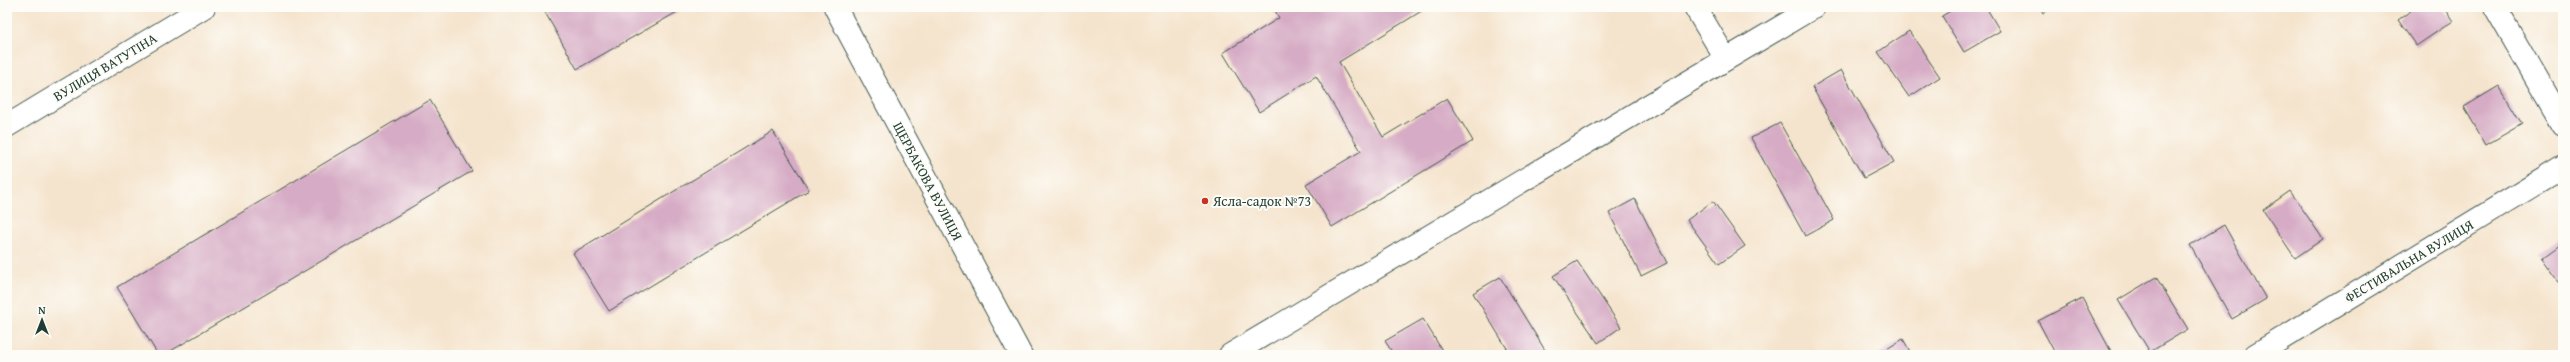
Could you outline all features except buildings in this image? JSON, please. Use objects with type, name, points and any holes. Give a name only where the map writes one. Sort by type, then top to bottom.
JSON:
[{"type":"street","name":"ВУЛИЦЯ ВАТУТІНА","points":[[7,126],[204,7]]},
{"type":"street","name":"ЩЕРБАКОВА ВУЛИЦЯ","points":[[834,7],[1021,355]]},
{"type":"street","points":[[1695,7],[1726,59]]},
{"type":"street","points":[[1230,355],[1814,7]]},
{"type":"street","points":[[2495,7],[2563,125]]},
{"type":"street","name":"ФЕСТИВАЛЬНА ВУЛИЦЯ","points":[[2255,355],[2563,167]]},
{"type":"place","name":"Ясла-садок №73","points":[[1205,201]]}]
